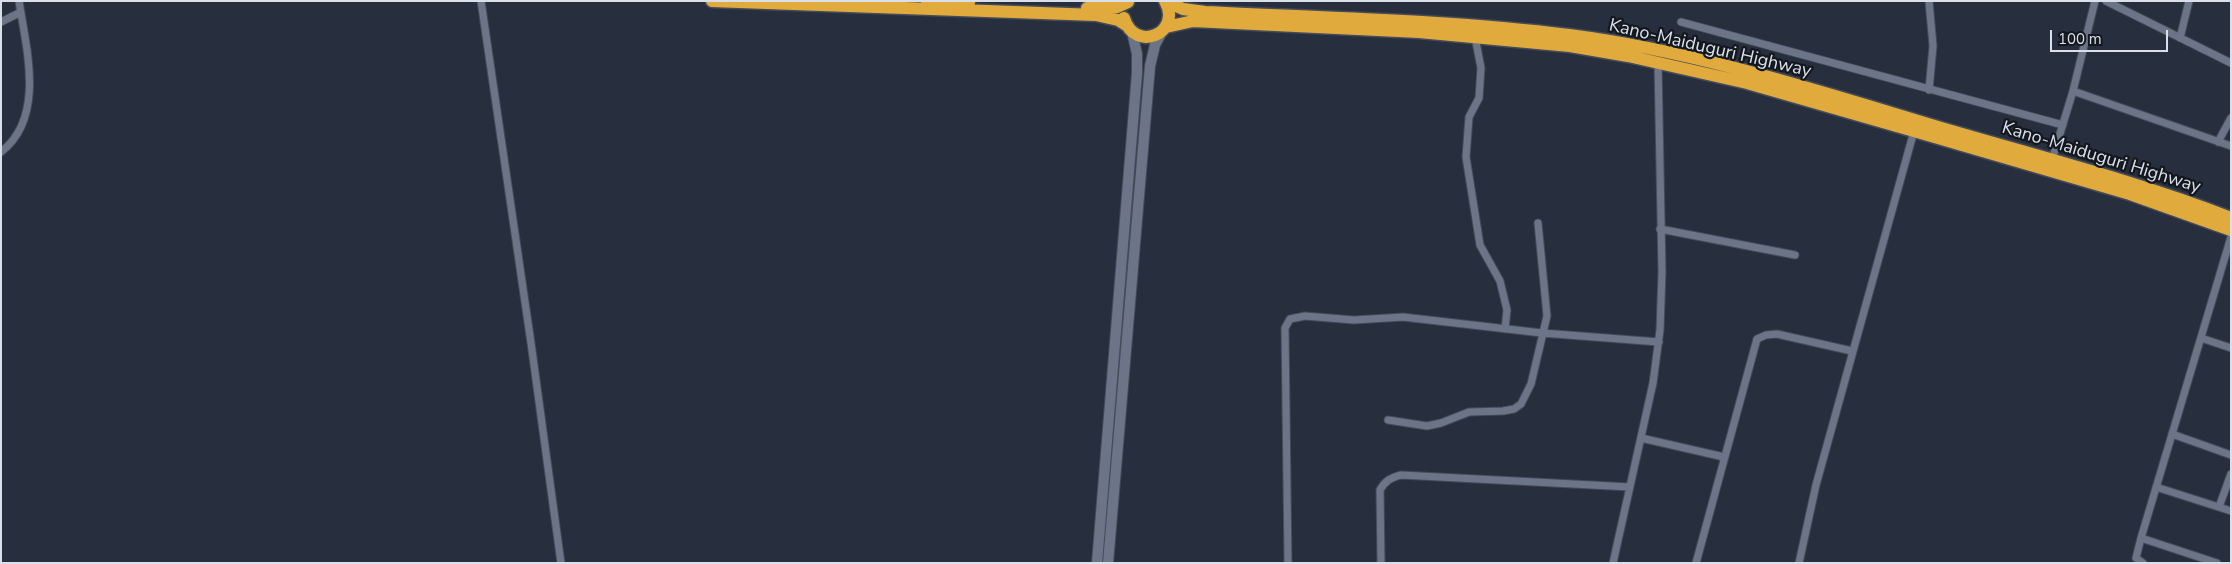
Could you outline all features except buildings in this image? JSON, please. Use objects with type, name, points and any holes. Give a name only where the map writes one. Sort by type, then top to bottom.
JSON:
[{"type":"highway","points":[[712,1],[1096,15],[1118,20],[1129,28]]},
{"type":"highway","points":[[927,1],[1095,8],[1117,7],[1128,2]]},
{"type":"highway","points":[[1164,29],[1169,14],[1165,1]]},
{"type":"highway","name":"Kano-Maiduguri Highway","points":[[1165,1],[1183,9],[1206,12],[1420,21],[1571,36],[1683,57],[1876,115],[1914,131],[2130,194],[2231,230]]},
{"type":"highway","points":[[1128,2],[1125,9],[1129,28]]},
{"type":"highway","name":"Kano-Maiduguri Highway","points":[[1129,28],[1144,37],[1150,37],[1164,29],[1193,21],[1419,32],[1570,46],[1747,83],[2052,160],[2231,218]]},
{"type":"main road","points":[[1097,563],[1137,72],[1137,54],[1129,28]]},
{"type":"main road","points":[[1108,563],[1150,66],[1155,45],[1164,29]]},
{"type":"street","points":[[1,152],[20,129],[29,90],[30,77],[19,1]]},
{"type":"street","points":[[481,1],[561,563]]},
{"type":"street","points":[[1929,1],[1933,46],[1929,90]]},
{"type":"street","points":[[2052,160],[2073,91],[2095,1]]},
{"type":"street","points":[[2106,1],[2231,63]]},
{"type":"street","points":[[2180,38],[2189,1]]},
{"type":"street","points":[[1,22],[21,12]]},
{"type":"street","points":[[1681,22],[2063,125]]},
{"type":"street","points":[[1476,37],[1481,68],[1479,98],[1469,117],[1466,157],[1480,245],[1500,281],[1507,310],[1505,328]]},
{"type":"street","points":[[1613,563],[1655,376],[1659,342],[1662,302],[1658,63]]},
{"type":"street","points":[[2073,91],[2231,146]]},
{"type":"street","points":[[2218,142],[2231,118]]},
{"type":"street","points":[[1799,563],[1816,485],[1914,131]]},
{"type":"street","points":[[1388,420],[1427,426],[1441,423],[1469,412],[1482,413],[1514,409],[1521,404],[1531,384],[1547,316],[1538,223]]},
{"type":"street","points":[[1660,229],[1794,255]]},
{"type":"street","points":[[2144,563],[2135,560],[2231,237]]},
{"type":"street","points":[[1288,563],[1285,328],[1290,319],[1305,316],[1354,320],[1403,317],[1542,333],[1659,342]]},
{"type":"street","points":[[1696,563],[1757,339],[1766,335],[1777,334],[1852,351]]},
{"type":"street","points":[[2201,338],[2231,348]]},
{"type":"street","points":[[2172,434],[2231,455]]},
{"type":"street","points":[[1641,438],[1724,456]]},
{"type":"street","points":[[2219,507],[2231,474]]},
{"type":"street","points":[[1381,563],[1380,490],[1384,483],[1391,478],[1401,475],[1630,487]]},
{"type":"street","points":[[2156,486],[2231,511]]},
{"type":"street","points":[[2141,538],[2217,563]]}]
